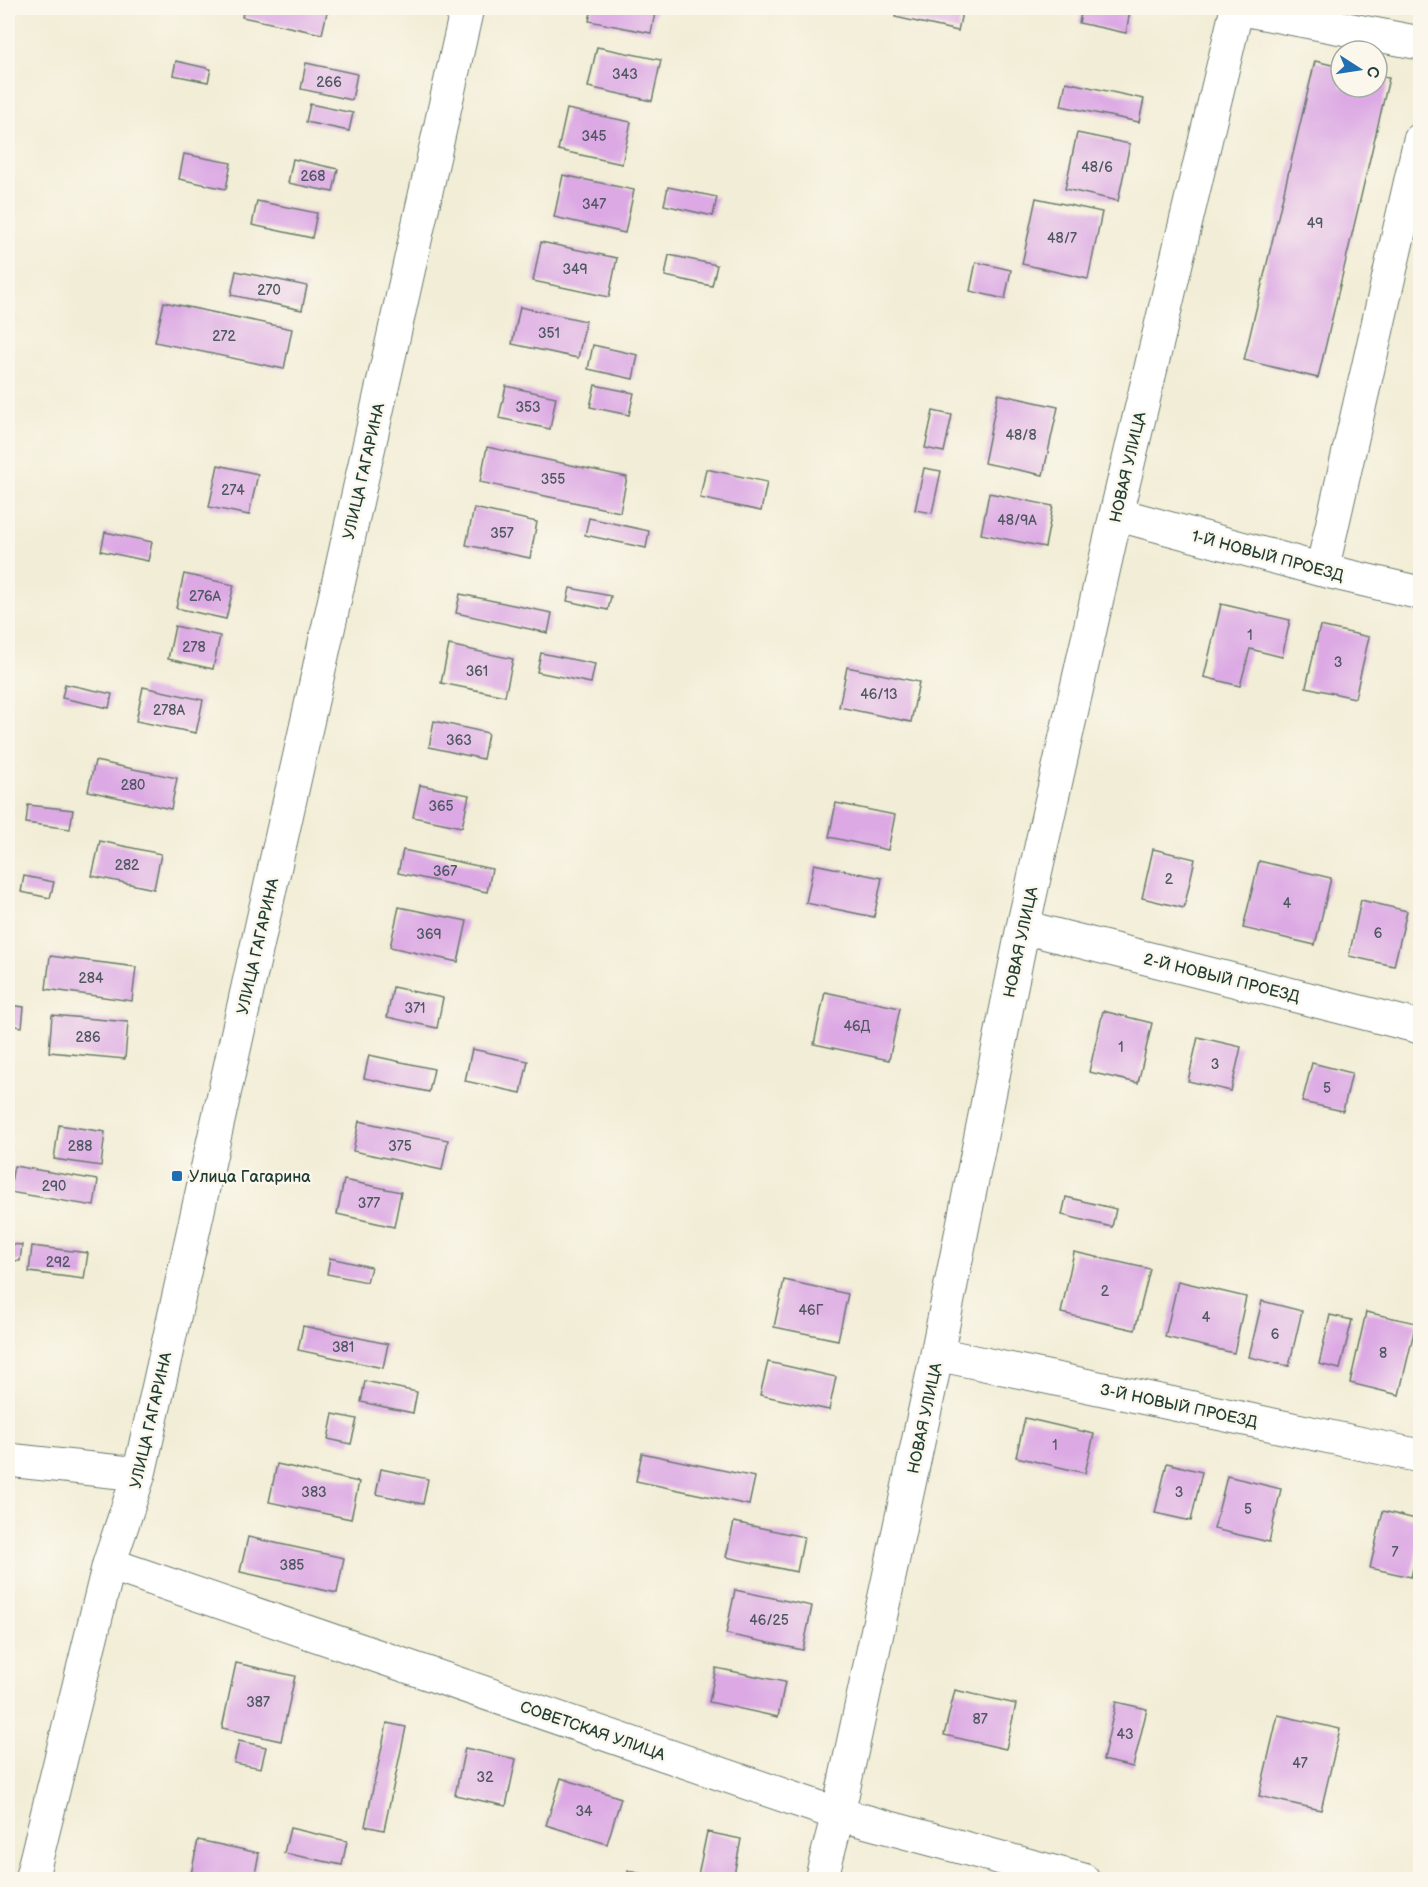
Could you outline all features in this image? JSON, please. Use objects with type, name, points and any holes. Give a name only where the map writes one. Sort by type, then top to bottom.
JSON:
[{"type":"street","name":"УЛИЦА ГАГАРИНА","points":[[31,1880],[109,1564],[139,1474],[467,8]]},
{"type":"street","points":[[1237,8],[1420,43]]},
{"type":"street","name":"НОВАЯ УЛИЦА","points":[[822,1880],[937,1354],[1023,927],[1116,514],[1237,8]]},
{"type":"street","points":[[1322,570],[1420,140]]},
{"type":"street","name":"1-Й НОВЫЙ ПРОЕЗД","points":[[1116,514],[1322,570],[1420,593]]},
{"type":"street","name":"2-Й НОВЫЙ ПРОЕЗД","points":[[1023,927],[1420,1027]]},
{"type":"street","name":"3-Й НОВЫЙ ПРОЕЗД","points":[[937,1354],[1420,1456]]},
{"type":"street","points":[[8,1460],[139,1474]]},
{"type":"street","name":"СОВЕТСКАЯ УЛИЦА","points":[[109,1564],[838,1814],[1083,1880]]},
{"type":"building","points":[[244,8],[328,8],[322,34],[242,17]]},
{"type":"building","points":[[592,8],[656,8],[651,33],[589,21]]},
{"type":"building","points":[[897,8],[963,8],[958,31],[895,17]]},
{"type":"building","points":[[1082,8],[1112,8],[1130,11],[1126,33],[1079,23]]},
{"type":"building","points":[[1391,8],[1412,8],[1410,13]]},
{"type":"building","points":[[597,47],[661,60],[652,101],[588,87]]},
{"type":"building","points":[[176,61],[211,69],[208,82],[173,75]]},
{"type":"building","points":[[1315,61],[1329,64],[1329,99],[1384,99],[1318,378],[1244,360]]},
{"type":"building","points":[[306,63],[357,74],[352,100],[301,89]]},
{"type":"building","points":[[1066,82],[1144,99],[1139,122],[1061,106]]},
{"type":"building","points":[[310,104],[353,113],[349,131],[306,122]]},
{"type":"building","points":[[567,109],[631,122],[622,164],[558,150]]},
{"type":"building","points":[[1077,133],[1130,144],[1118,201],[1065,189]]},
{"type":"building","points":[[184,154],[231,163],[226,189],[179,179]]},
{"type":"building","points":[[293,159],[338,169],[333,192],[288,183]]},
{"type":"building","points":[[563,175],[634,190],[625,233],[554,217]]},
{"type":"building","points":[[668,187],[717,197],[713,216],[664,205]]},
{"type":"building","points":[[1036,198],[1102,212],[1088,279],[1022,264]]},
{"type":"building","points":[[257,201],[317,213],[312,238],[252,225]]},
{"type":"building","points":[[541,242],[617,258],[609,297],[533,281]]},
{"type":"building","points":[[669,255],[717,265],[712,286],[665,276]]},
{"type":"building","points":[[976,262],[1011,270],[1005,299],[970,291]]},
{"type":"building","points":[[236,271],[307,286],[302,310],[231,295]]},
{"type":"building","points":[[164,302],[292,329],[284,369],[155,342]]},
{"type":"building","points":[[520,307],[586,321],[578,358],[512,344]]},
{"type":"building","points":[[593,345],[638,355],[633,379],[588,369]]},
{"type":"building","points":[[595,385],[634,393],[629,415],[590,407]]},
{"type":"building","points":[[506,386],[556,397],[550,429],[499,418]]},
{"type":"building","points":[[998,394],[1058,407],[1043,475],[984,463]]},
{"type":"building","points":[[933,411],[952,415],[944,452],[925,448]]},
{"type":"building","points":[[487,447],[627,477],[620,512],[480,482]]},
{"type":"building","points":[[218,465],[258,474],[249,515],[209,507]]},
{"type":"building","points":[[924,468],[941,471],[932,513],[915,510]]},
{"type":"building","points":[[706,469],[767,482],[761,511],[700,498]]},
{"type":"building","points":[[989,493],[1053,506],[1045,547],[981,534]]},
{"type":"building","points":[[474,508],[537,522],[530,558],[466,545]]},
{"type":"building","points":[[589,518],[649,531],[646,548],[585,535]]},
{"type":"building","points":[[105,532],[152,542],[148,561],[101,551]]},
{"type":"building","points":[[184,574],[234,585],[226,619],[176,608]]},
{"type":"building","points":[[570,588],[611,596],[608,610],[567,601]]},
{"type":"building","points":[[460,594],[552,613],[548,633],[456,613]]},
{"type":"building","points":[[1221,604],[1290,620],[1282,657],[1250,649],[1240,686],[1204,677]]},
{"type":"building","points":[[175,626],[220,636],[213,669],[168,659]]},
{"type":"building","points":[[1320,626],[1369,637],[1355,698],[1306,687]]},
{"type":"building","points":[[449,645],[513,659],[505,696],[441,683]]},
{"type":"building","points":[[541,653],[595,664],[591,683],[537,672]]},
{"type":"building","points":[[1420,665],[1420,691],[1414,690]]},
{"type":"building","points":[[847,667],[919,682],[911,722],[839,707]]},
{"type":"building","points":[[65,684],[112,694],[109,708],[62,698]]},
{"type":"building","points":[[143,687],[203,700],[196,733],[136,721]]},
{"type":"building","points":[[434,721],[488,733],[483,759],[429,747]]},
{"type":"building","points":[[95,761],[177,778],[171,809],[88,791]]},
{"type":"building","points":[[420,785],[469,795],[462,827],[413,817]]},
{"type":"building","points":[[836,803],[895,815],[888,850],[829,837]]},
{"type":"building","points":[[28,805],[73,810],[70,829],[26,823]]},
{"type":"building","points":[[100,841],[161,854],[154,889],[92,876]]},
{"type":"building","points":[[1153,849],[1195,859],[1184,908],[1142,898]]},
{"type":"building","points":[[403,850],[492,869],[487,892],[398,873]]},
{"type":"building","points":[[1259,861],[1331,878],[1315,945],[1243,928]]},
{"type":"building","points":[[814,864],[882,878],[874,917],[806,903]]},
{"type":"building","points":[[24,876],[54,882],[50,898],[21,892]]},
{"type":"building","points":[[1361,900],[1407,911],[1394,966],[1349,956]]},
{"type":"building","points":[[399,907],[467,921],[458,962],[390,947]]},
{"type":"building","points":[[50,956],[136,967],[132,1001],[46,989]]},
{"type":"building","points":[[393,987],[443,998],[437,1028],[387,1017]]},
{"type":"building","points":[[825,992],[900,1008],[889,1060],[814,1044]]},
{"type":"building","points":[[8,1005],[24,1007],[22,1027],[8,1025]]},
{"type":"building","points":[[1103,1011],[1152,1023],[1138,1083],[1089,1072]]},
{"type":"building","points":[[52,1015],[128,1022],[125,1059],[49,1052]]},
{"type":"building","points":[[1198,1037],[1241,1047],[1231,1091],[1188,1081]]},
{"type":"building","points":[[472,1049],[528,1061],[521,1093],[465,1081]]},
{"type":"building","points":[[369,1055],[434,1069],[429,1092],[364,1078]]},
{"type":"building","points":[[1312,1063],[1352,1073],[1343,1111],[1302,1102]]},
{"type":"building","points":[[359,1121],[448,1140],[442,1170],[353,1151]]},
{"type":"building","points":[[59,1125],[105,1132],[101,1166],[54,1159]]},
{"type":"building","points":[[14,1166],[98,1180],[94,1206],[9,1192]]},
{"type":"building","points":[[344,1180],[401,1192],[394,1227],[337,1214]]},
{"type":"building","points":[[1066,1197],[1116,1209],[1112,1227],[1062,1215]]},
{"type":"building","points":[[8,1244],[22,1245],[20,1261],[8,1260]]},
{"type":"building","points":[[32,1246],[88,1253],[84,1279],[29,1272]]},
{"type":"building","points":[[1074,1252],[1150,1269],[1135,1330],[1061,1313]]},
{"type":"building","points":[[330,1258],[371,1267],[367,1282],[327,1274]]},
{"type":"building","points":[[784,1280],[848,1294],[838,1340],[774,1327]]},
{"type":"building","points":[[1178,1281],[1246,1297],[1234,1353],[1165,1337]]},
{"type":"building","points":[[1262,1301],[1302,1311],[1289,1366],[1249,1357]]},
{"type":"building","points":[[1366,1312],[1416,1323],[1399,1395],[1350,1383]]},
{"type":"building","points":[[1330,1315],[1352,1320],[1340,1369],[1319,1364]]},
{"type":"building","points":[[303,1326],[388,1344],[383,1368],[298,1350]]},
{"type":"building","points":[[768,1362],[836,1377],[829,1410],[760,1395]]},
{"type":"building","points":[[365,1381],[417,1392],[413,1413],[361,1402]]},
{"type":"building","points":[[333,1414],[357,1419],[351,1444],[328,1439]]},
{"type":"building","points":[[1025,1418],[1094,1434],[1085,1473],[1016,1457]]},
{"type":"building","points":[[642,1453],[755,1477],[749,1505],[636,1481]]},
{"type":"building","points":[[1167,1463],[1202,1472],[1191,1521],[1155,1513]]},
{"type":"building","points":[[277,1464],[359,1482],[351,1519],[269,1502]]},
{"type":"building","points":[[381,1469],[428,1479],[423,1504],[376,1494]]},
{"type":"building","points":[[1227,1476],[1281,1489],[1269,1542],[1214,1529]]},
{"type":"building","points":[[1383,1511],[1420,1520],[1420,1537],[1411,1577],[1370,1568]]},
{"type":"building","points":[[734,1522],[804,1537],[797,1572],[726,1557]]},
{"type":"building","points":[[248,1537],[344,1558],[337,1593],[240,1572]]},
{"type":"building","points":[[735,1590],[812,1606],[803,1650],[726,1634]]},
{"type":"building","points":[[236,1663],[295,1676],[281,1741],[222,1728]]},
{"type":"building","points":[[716,1668],[785,1682],[778,1717],[709,1702]]},
{"type":"building","points":[[955,1690],[1016,1704],[1006,1749],[944,1735]]},
{"type":"building","points":[[1116,1702],[1147,1709],[1133,1767],[1103,1760]]},
{"type":"building","points":[[1278,1715],[1340,1729],[1321,1810],[1259,1796]]},
{"type":"building","points":[[387,1723],[406,1727],[384,1830],[365,1826]]},
{"type":"building","points":[[239,1741],[266,1747],[261,1768],[234,1763]]},
{"type":"building","points":[[465,1748],[516,1759],[506,1806],[455,1795]]},
{"type":"building","points":[[561,1778],[621,1798],[607,1844],[546,1825]]},
{"type":"building","points":[[290,1828],[347,1841],[342,1865],[284,1853]]},
{"type":"building","points":[[707,1832],[741,1839],[733,1880],[697,1880]]},
{"type":"building","points":[[198,1840],[259,1853],[254,1880],[190,1879]]},
{"type":"building","points":[[628,1871],[663,1878],[663,1880],[626,1880]]},
{"type":"place","name":"Улица Гагарина","points":[[177,1176]]}]
